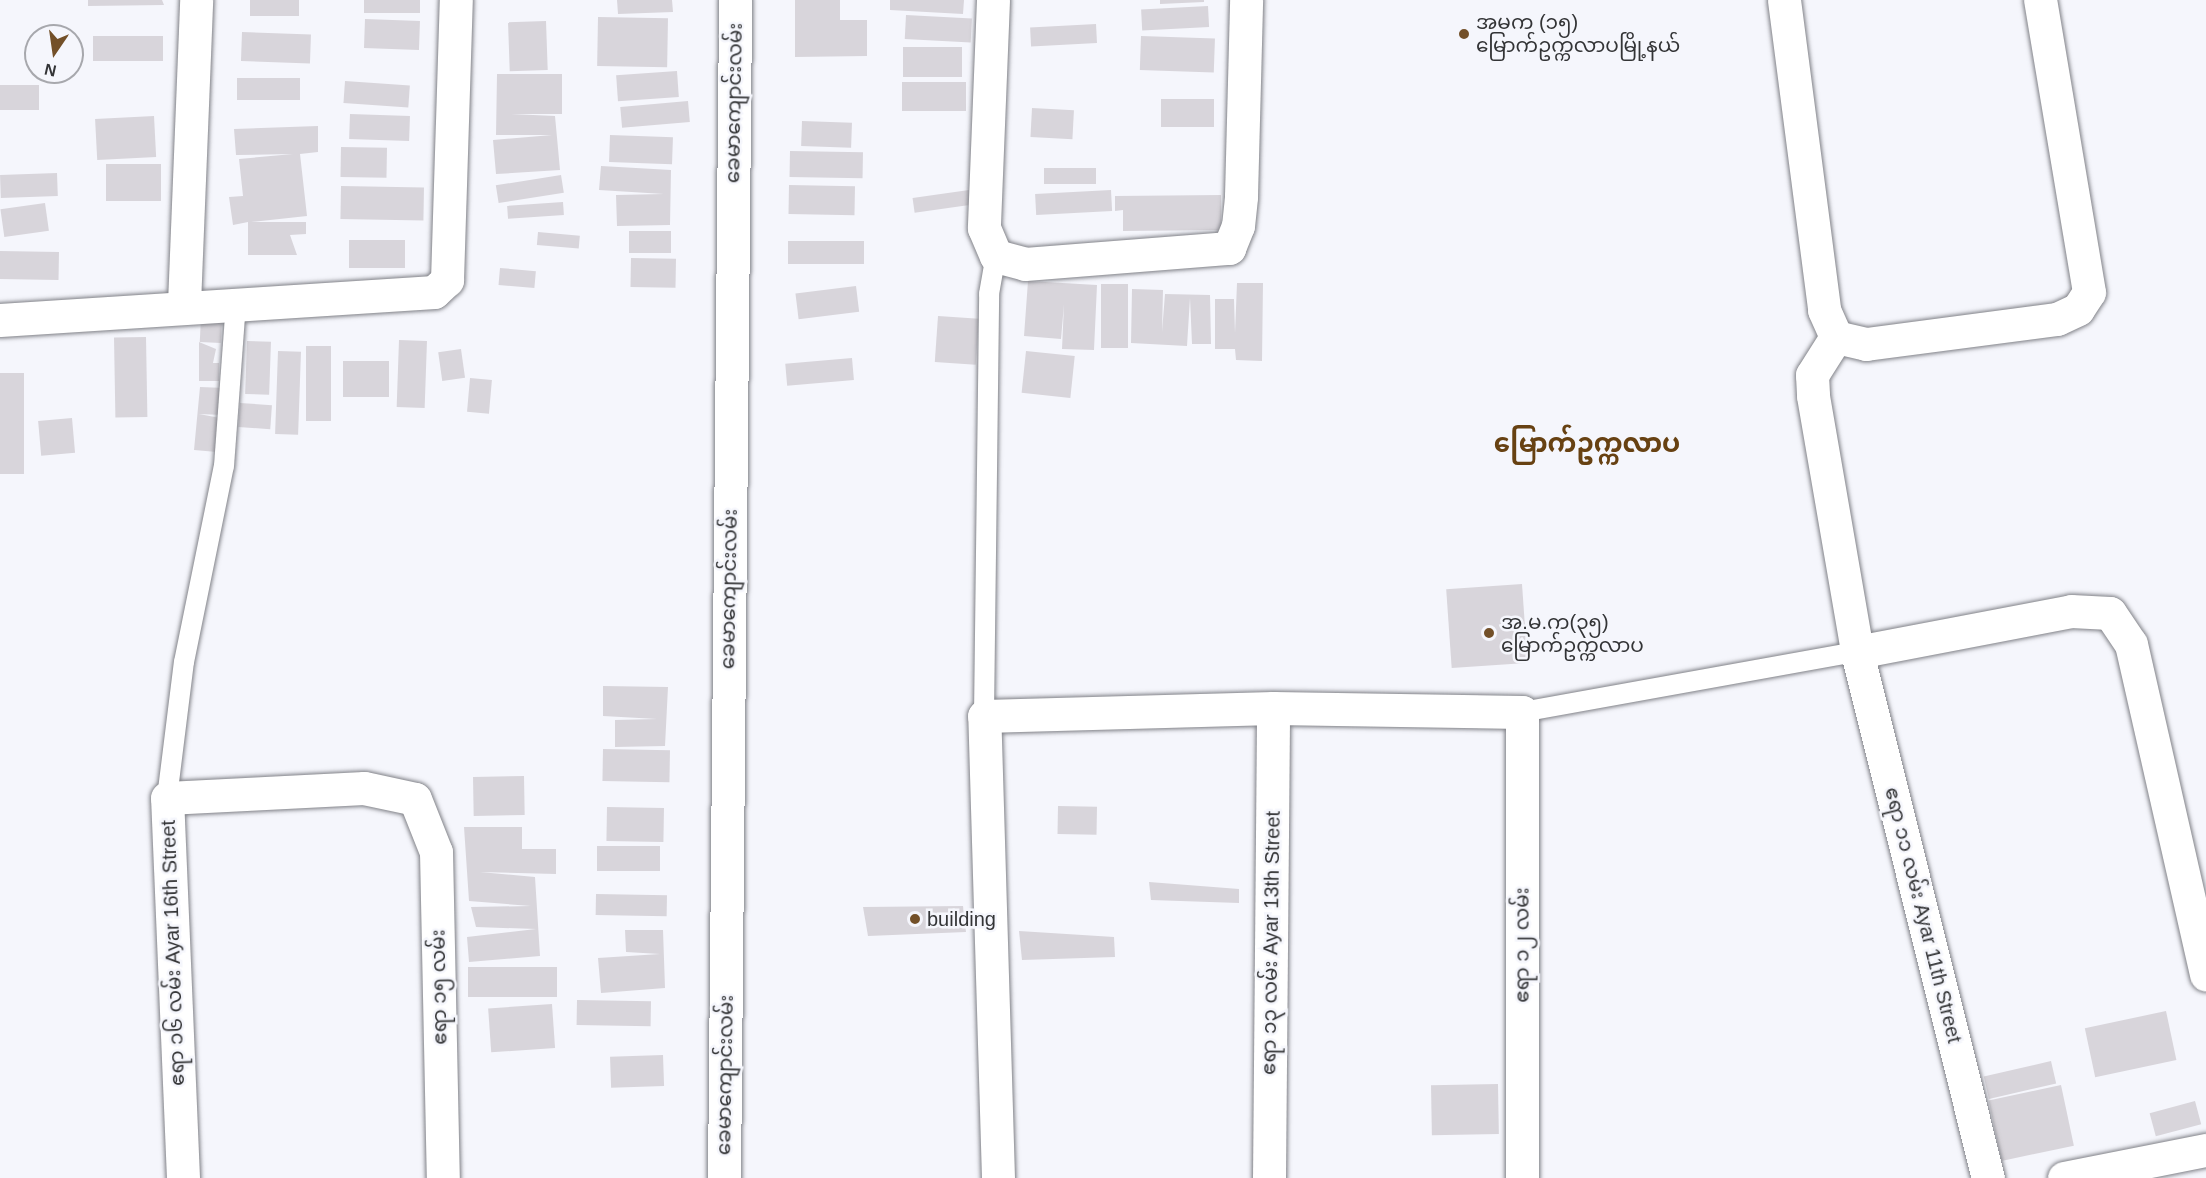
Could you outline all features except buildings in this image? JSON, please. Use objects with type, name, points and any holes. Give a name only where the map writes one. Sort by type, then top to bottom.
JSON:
[{"type":"street","points":[[184,304],[196,0]]},
{"type":"street","points":[[0,320],[184,304],[415,297],[434,292],[447,280],[456,0]]},
{"type":"street","name":"ခေမာကျောင်းလမ်း","points":[[724,1178],[735,0]]},
{"type":"street","points":[[993,0],[984,228],[996,256],[1025,264],[1228,248],[1238,226],[1241,196],[1246,0]]},
{"type":"street","points":[[1784,0],[1824,310],[1836,337],[1866,344],[2057,319],[2078,309],[2089,292],[2040,0]]},
{"type":"street","name":"ဧရာ ၁၁ လမ်း Ayar 11th Street","points":[[1836,337],[1812,375],[1813,396],[1857,652],[1988,1178]]},
{"type":"street","points":[[1857,652],[2071,611],[2110,613],[2131,644],[2206,975]]},
{"type":"street","points":[[998,1178],[984,716],[1273,708],[1522,712]]},
{"type":"street","name":"ဧရာ ၁၃ လမ်း Ayar 13th Street","points":[[1269,1178],[1273,708]]},
{"type":"street","name":"ဧရာ ၁၂ လမ်း","points":[[1522,712],[1522,1178]]},
{"type":"street","name":"ဧရာ ၁၆ လမ်း Ayar 16th Street","points":[[183,1178],[167,798],[364,788],[415,799]]},
{"type":"street","name":"ဧရာ ၁၅ လမ်း","points":[[415,799],[436,852],[443,1178]]},
{"type":"street","points":[[2064,1178],[2206,1150]]},
{"type":"lane","points":[[984,716],[989,294],[996,256]]},
{"type":"lane","points":[[167,798],[184,662],[224,466],[236,303]]},
{"type":"lane","points":[[1522,712],[1857,652]]},
{"type":"place","name":"အမက (၁၅) မြောက်ဥက္ကလာပမြို့နယ်","points":[[1464,34]]},
{"type":"place","name":"အ.မ.က(၃၅) မြောက်ဥက္ကလာပ","points":[[1489,633]]},
{"type":"place","name":"building","points":[[915,919]]},
{"type":"district","name":"မြောက်‌ဥက္ကလာပ","points":[[1587,444]]}]
